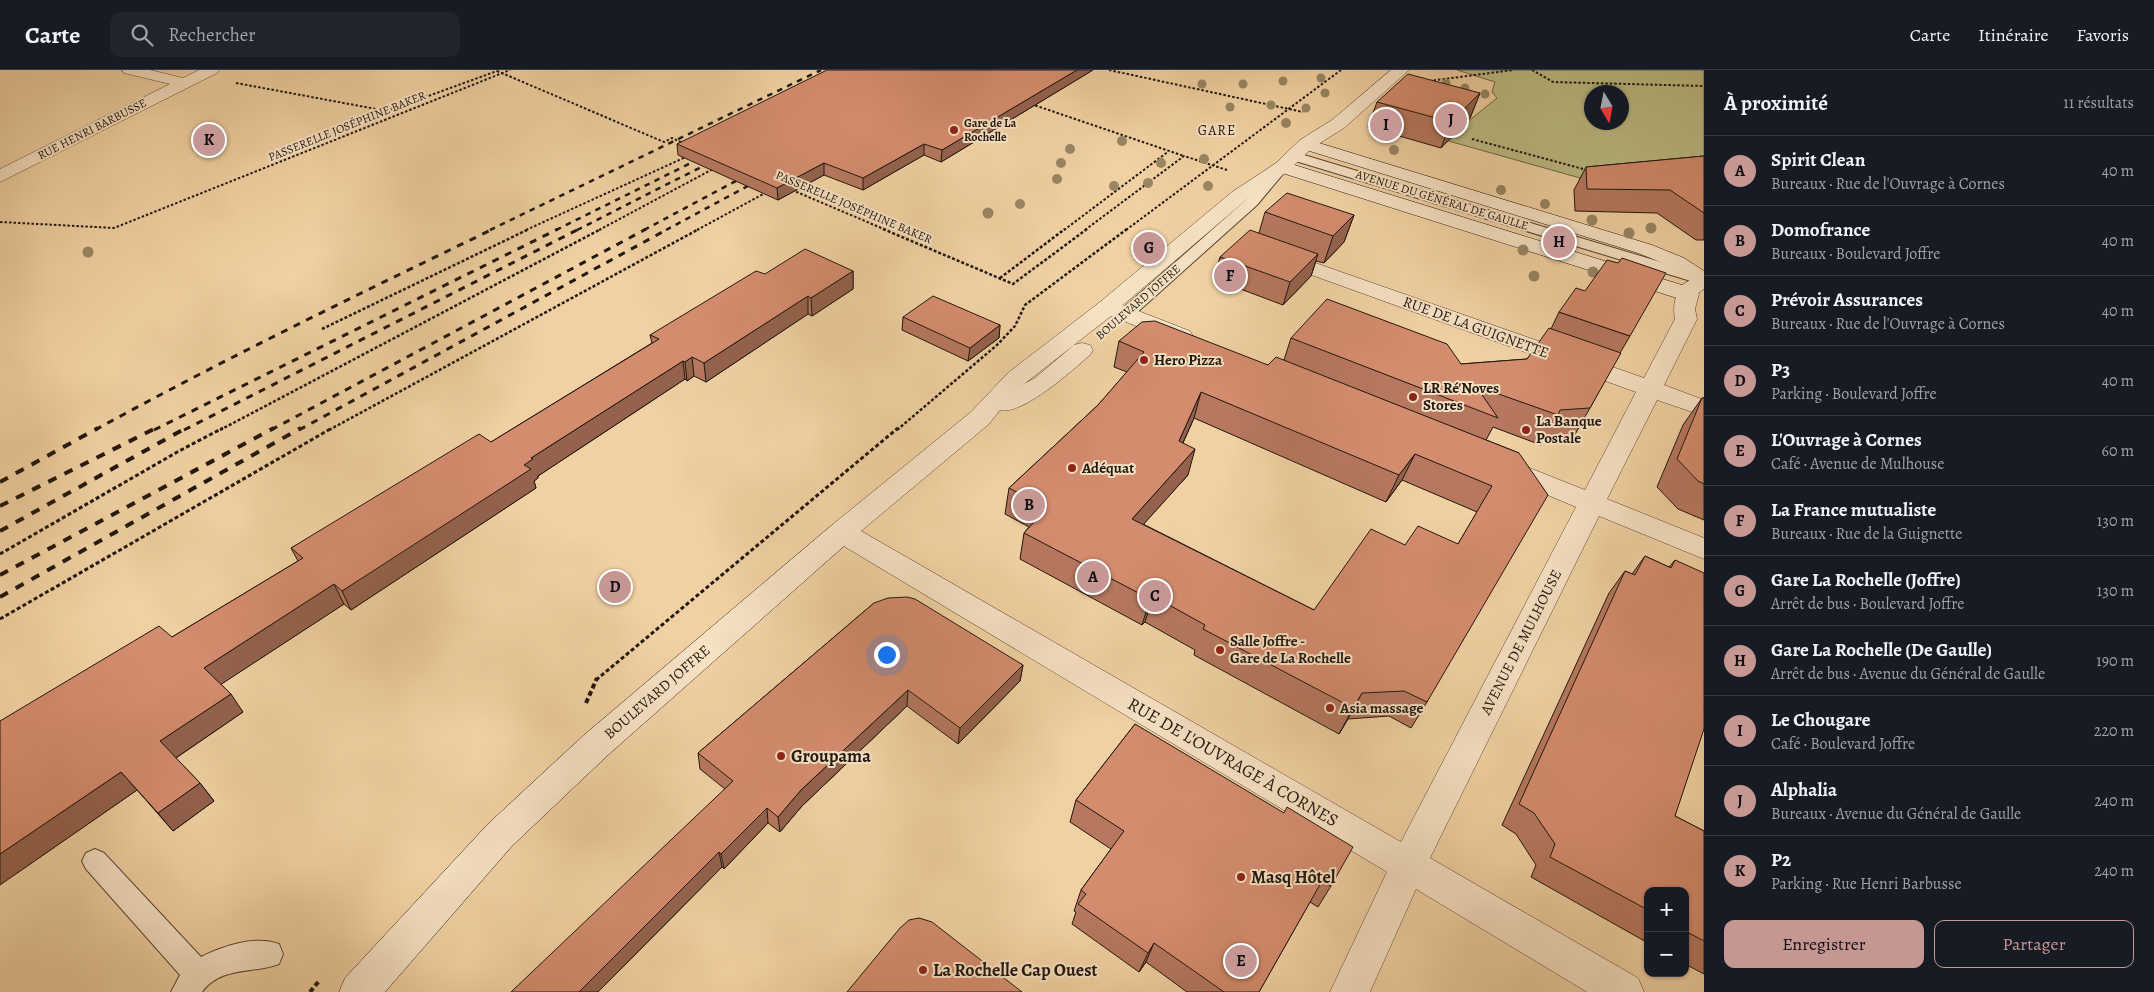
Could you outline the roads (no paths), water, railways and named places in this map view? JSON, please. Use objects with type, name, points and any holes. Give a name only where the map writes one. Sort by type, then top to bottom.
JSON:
[{"type":"street","points":[[130,70],[184,83]]},
{"type":"street","name":"RUE HENRI BARBUSSE","points":[[0,176],[211,70]]},
{"type":"street","name":"BOULEVARD JOFFRE","points":[[1294,156],[1316,126],[1381,70]]},
{"type":"street","name":"BOULEVARD JOFFRE","points":[[358,992],[500,835],[596,745],[842,532],[980,418],[1043,382],[1239,196],[1338,124],[1401,70]]},
{"type":"street","name":"AVENUE DU GÉNÉRAL DE GAULLE","points":[[1294,156],[1700,284]]},
{"type":"street","name":"AVENUE DU GÉNÉRAL DE GAULLE","points":[[1294,156],[1645,249],[1677,262],[1700,284]]},
{"type":"street","name":"RUE DE LA GUIGNETTE","points":[[1257,248],[1704,408]]},
{"type":"street","name":"AVENUE DE MULHOUSE","points":[[1350,992],[1408,865],[1686,319],[1684,309],[1700,284]]},
{"type":"street","points":[[1117,310],[1198,343]]},
{"type":"street","points":[[1483,458],[1704,550]]},
{"type":"street","name":"RUE DE L'OUVRAGE À CORNES","points":[[842,532],[1624,992]]},
{"type":"lane","points":[[95,861],[191,983],[226,959],[269,954]]},
{"type":"railway","points":[[490,230],[821,70]]},
{"type":"railway","points":[[556,230],[705,156]]},
{"type":"railway","points":[[577,230],[715,160]]},
{"type":"railway","points":[[644,230],[747,175]]},
{"type":"railway","points":[[666,230],[759,180]]},
{"type":"railway","points":[[95,430],[243,352],[493,229]]},
{"type":"railway","points":[[154,430],[558,229]]},
{"type":"railway","points":[[184,430],[579,229]]},
{"type":"railway","points":[[271,430],[646,229]]},
{"type":"railway","points":[[299,430],[668,229]]},
{"type":"railway","points":[[0,482],[98,428]]},
{"type":"railway","points":[[0,506],[156,428]]},
{"type":"railway","points":[[0,531],[186,428]]},
{"type":"railway","points":[[0,575],[274,428]]},
{"type":"railway","points":[[0,597],[301,428]]},
{"type":"place","name":"Alphalia","points":[[1451,120]]},
{"type":"place","name":"Le Chougare","points":[[1386,125]]},
{"type":"place","name":"Gare de La Rochelle","points":[[954,130]]},
{"type":"place","name":"P2","points":[[209,140]]},
{"type":"place","name":"Gare La Rochelle (De Gaulle)","points":[[1559,242]]},
{"type":"place","name":"Gare La Rochelle (Joffre)","points":[[1149,248]]},
{"type":"place","name":"La France mutualiste","points":[[1230,276]]},
{"type":"place","name":"Hero Pizza","points":[[1144,360]]},
{"type":"place","name":"LR Ré'Noves Stores","points":[[1413,397]]},
{"type":"place","name":"La Banque Postale","points":[[1526,430]]},
{"type":"place","name":"Adéquat","points":[[1072,468]]},
{"type":"place","name":"Domofrance","points":[[1029,505]]},
{"type":"place","name":"Spirit Clean","points":[[1093,577]]},
{"type":"place","name":"P3","points":[[615,587]]},
{"type":"place","name":"Prévoir Assurances","points":[[1155,596]]},
{"type":"place","name":"Salle Joffre - Gare de La Rochelle","points":[[1220,650]]},
{"type":"place","name":"Asia massage","points":[[1330,708]]},
{"type":"place","name":"Groupama","points":[[781,756]]},
{"type":"place","name":"Masq Hôtel","points":[[1241,877]]},
{"type":"place","name":"L'Ouvrage à Cornes","points":[[1241,961]]},
{"type":"place","name":"La Rochelle Cap Ouest","points":[[923,970]]},
{"type":"district","name":"GARE","points":[[1217,130]]}]
